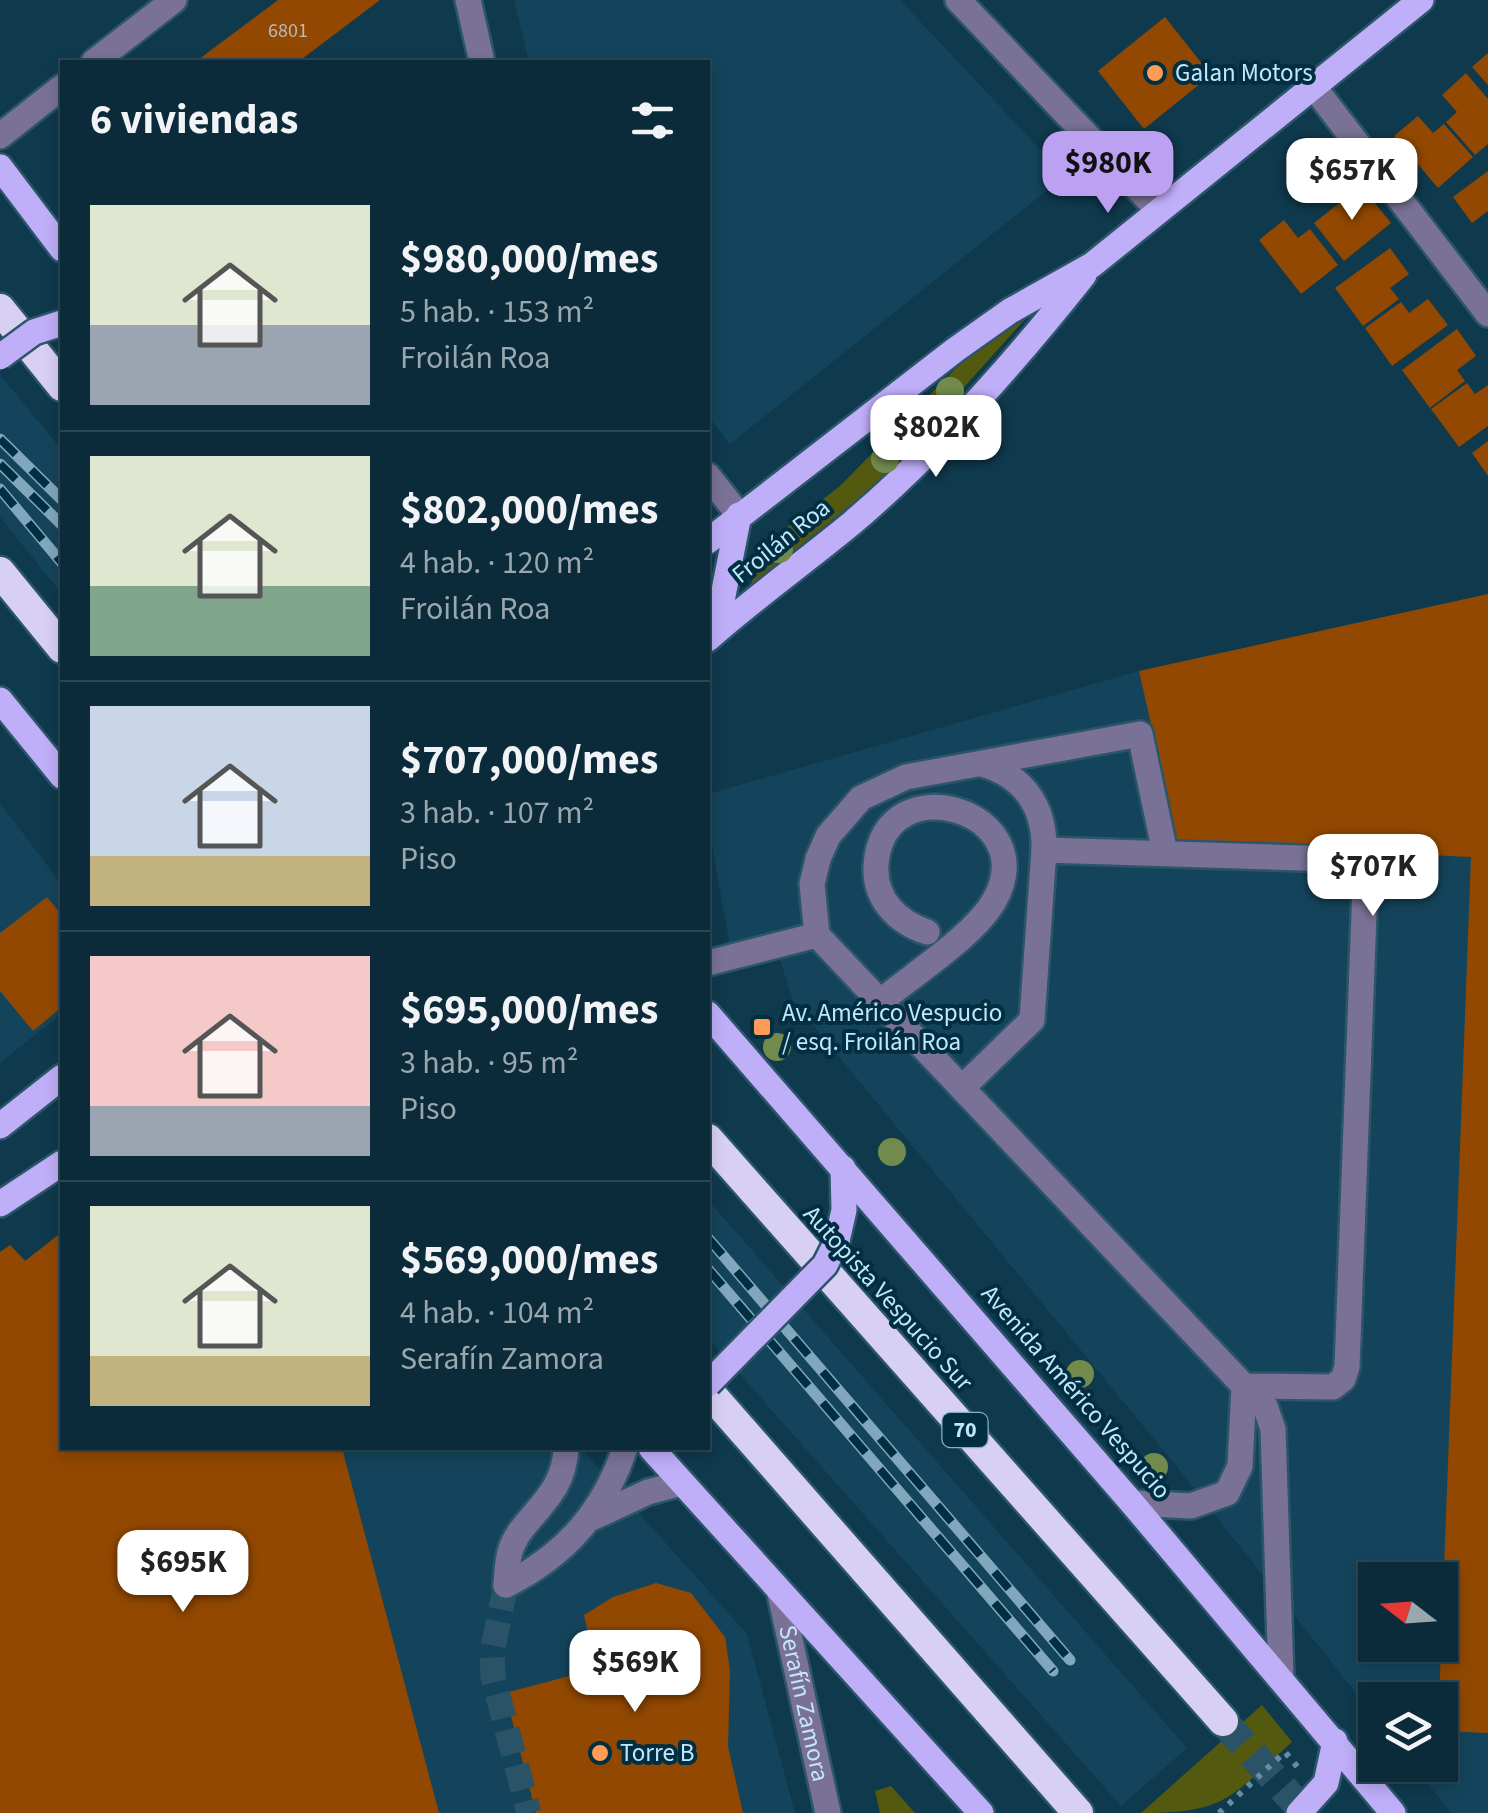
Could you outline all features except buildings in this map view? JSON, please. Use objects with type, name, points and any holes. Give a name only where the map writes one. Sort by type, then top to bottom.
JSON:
[{"type":"highway","points":[[0,310],[60,384]]},
{"type":"highway","points":[[0,572],[60,646]]},
{"type":"highway","name":"Autopista Vespucio Sur","points":[[710,1141],[1224,1721]]},
{"type":"highway","points":[[710,1389],[1078,1813]]},
{"type":"main road","name":"Froilán Roa","points":[[710,539],[969,340],[1092,265],[1421,0]]},
{"type":"main road","points":[[0,167],[60,246]]},
{"type":"main road","name":"Froilán Roa","points":[[712,635],[855,520],[903,474],[1024,348],[1092,265]]},
{"type":"main road","points":[[0,357],[34,332],[60,324]]},
{"type":"main road","points":[[712,635],[740,515]]},
{"type":"main road","points":[[0,700],[9,728],[60,774]]},
{"type":"main road","name":"Avenida Américo Vespucio","points":[[710,1016],[1132,1503],[1394,1813]]},
{"type":"main road","points":[[0,1126],[60,1078]]},
{"type":"main road","points":[[0,1204],[60,1164]]},
{"type":"main road","points":[[710,1385],[825,1265],[838,1241],[844,1210],[843,1168]]},
{"type":"main road","points":[[652,1450],[981,1813]]},
{"type":"main road","points":[[1299,1813],[1326,1783],[1335,1741]]},
{"type":"street","points":[[97,60],[174,0]]},
{"type":"street","points":[[468,0],[482,60]]},
{"type":"street","points":[[958,0],[1159,211]]},
{"type":"street","points":[[1313,86],[1488,314]]},
{"type":"street","points":[[0,136],[60,89]]},
{"type":"street","points":[[710,478],[740,515]]},
{"type":"street","points":[[1165,853],[1140,734],[906,776],[882,785],[843,816],[828,836],[815,871],[812,910],[817,934],[1265,1406],[1273,1428],[1280,1677]]},
{"type":"street","points":[[962,1088],[1032,1020],[1044,850],[1040,813],[1032,797],[1010,775],[981,764]]},
{"type":"street","points":[[880,1002],[976,922],[1000,890],[1002,854],[994,837],[968,812],[951,806],[915,810],[900,819],[879,849],[878,885],[884,901],[910,926],[927,932]]},
{"type":"street","points":[[1044,850],[1366,860],[1347,1367],[1344,1378],[1333,1387],[1244,1386]]},
{"type":"street","points":[[710,962],[817,934]]},
{"type":"street","points":[[1132,1503],[1191,1506],[1227,1492],[1240,1466],[1244,1386]]},
{"type":"street","points":[[566,1450],[562,1474],[550,1498],[510,1549],[506,1585],[540,1568],[594,1517],[648,1492],[682,1483]]},
{"type":"street","points":[[594,1517],[624,1450]]},
{"type":"street","name":"Serafín Zamora","points":[[780,1594],[828,1813]]},
{"type":"path","points":[[1219,1813],[1285,1752]]},
{"type":"shaded area","points":[[514,0],[900,0],[1065,176],[730,444],[710,419],[710,60],[529,60]]},
{"type":"shaded area","points":[[0,375],[60,448],[60,592],[0,517]]},
{"type":"shaded area","points":[[1488,594],[1488,1813],[1451,1813],[1426,1782],[1458,1782],[1458,1682],[1358,1682],[1358,1696],[1173,1462],[793,1001],[774,941],[730,946],[710,833],[710,793],[1139,671]]},
{"type":"shaded area","points":[[0,803],[60,882],[60,1015],[0,1063]]},
{"type":"shaded area","points":[[710,1202],[1187,1748],[1121,1806],[710,1340]]},
{"type":"shaded area","points":[[60,1234],[60,1450],[583,1450],[747,1634],[795,1813],[0,1813],[0,1252],[10,1245],[26,1260]]},
{"type":"green space","points":[[1043,299],[879,482],[751,585],[760,548],[840,486],[969,355]]},
{"type":"green space","points":[[1262,1705],[1292,1742],[1240,1789],[1193,1810],[1141,1813]]},
{"type":"green space","points":[[891,1786],[915,1813],[880,1813],[875,1791]]},
{"type":"tunnel","points":[[506,1585],[492,1652],[493,1677],[529,1813]]},
{"type":"tunnel","points":[[1223,1721],[1305,1813]]},
{"type":"railway","points":[[0,439],[60,498]]},
{"type":"railway","points":[[0,464],[60,523]]},
{"type":"railway","points":[[0,489],[60,561]]},
{"type":"railway","points":[[710,1240],[1070,1660]]},
{"type":"railway","points":[[710,1271],[1053,1671]]},
{"type":"place","name":"Galan Motors","points":[[1155,73]]},
{"type":"place","name":"Av. Américo Vespucio / esq. Froilán Roa","points":[[762,1027]]},
{"type":"place","name":"Torre B","points":[[600,1753]]}]
